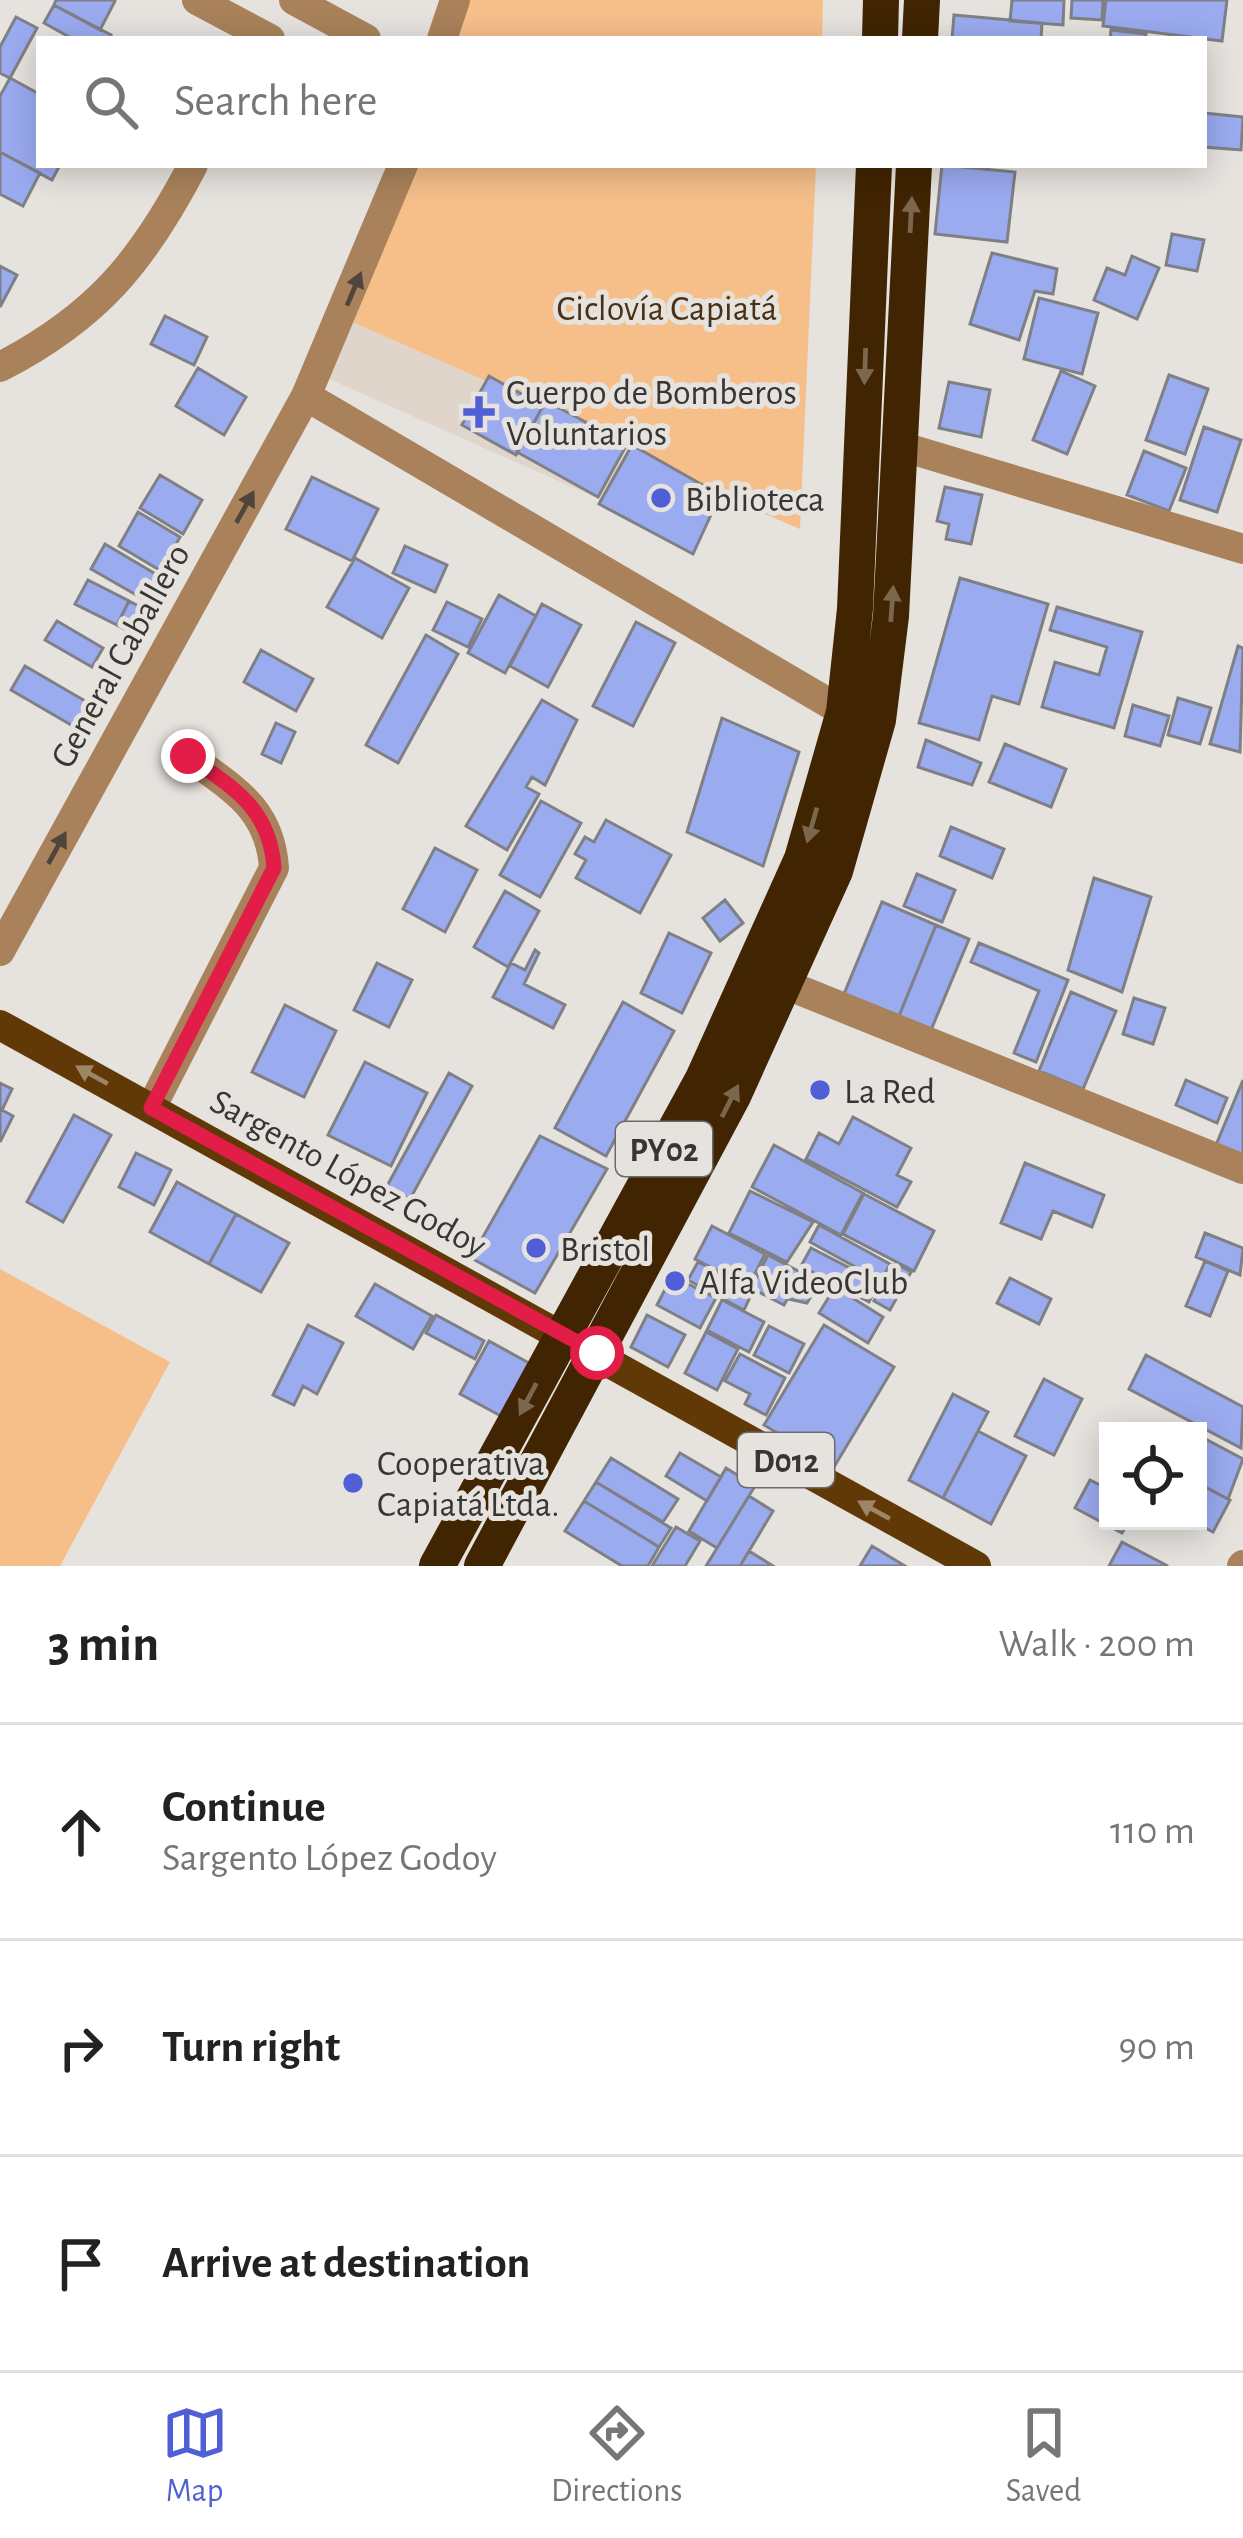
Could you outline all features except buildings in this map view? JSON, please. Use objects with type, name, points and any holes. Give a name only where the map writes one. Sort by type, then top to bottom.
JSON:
[{"type":"highway","points":[[880,36],[881,0]]},
{"type":"highway","points":[[920,36],[922,0]]},
{"type":"highway","name":"PY02","points":[[437,1566],[703,1079],[757,969],[802,860],[844,712],[855,609],[874,168]]},
{"type":"highway","name":"PY02","points":[[482,1566],[787,986],[835,871],[878,720],[891,616],[914,168]]},
{"type":"main road","name":"Sargento López Godoy","points":[[0,1025],[597,1353]]},
{"type":"main road","name":"D012","points":[[597,1353],[976,1566]]},
{"type":"street","points":[[196,0],[260,36]]},
{"type":"street","points":[[294,0],[360,36]]},
{"type":"street","points":[[443,36],[455,0]]},
{"type":"street","points":[[0,367],[42,346],[123,279],[191,168]]},
{"type":"street","name":"General Caballero","points":[[0,951],[306,396],[402,168]]},
{"type":"street","points":[[306,396],[844,712]]},
{"type":"street","points":[[899,446],[1243,549]]},
{"type":"street","points":[[151,1108],[274,868],[272,844],[256,806],[188,756]]},
{"type":"street","points":[[787,986],[1243,1169]]},
{"type":"shaded area","name":"Cuerpo de Bomberos Voluntarios","points":[[352,322],[632,445],[601,500],[327,378]]},
{"type":"green space","points":[[464,0],[823,0],[822,36],[451,36]]},
{"type":"green space","name":"Ciclovía Capiatá","points":[[405,168],[816,168],[800,529],[720,495],[632,445],[352,322]]},
{"type":"green space","points":[[0,1269],[170,1362],[60,1566],[0,1566]]},
{"type":"place","name":"Cuerpo de Bomberos Voluntarios","points":[[479,412]]},
{"type":"place","name":"Biblioteca","points":[[661,498]]},
{"type":"place","name":"La Red","points":[[820,1090]]},
{"type":"place","name":"Bristol","points":[[536,1248]]},
{"type":"place","name":"Alfa VideoClub","points":[[675,1281]]},
{"type":"place","name":"Cooperativa Capiatá Ltda.","points":[[353,1483]]},
{"type":"route","points":[[188,756],[256,806],[272,844],[274,868],[151,1108],[597,1353]]}]
